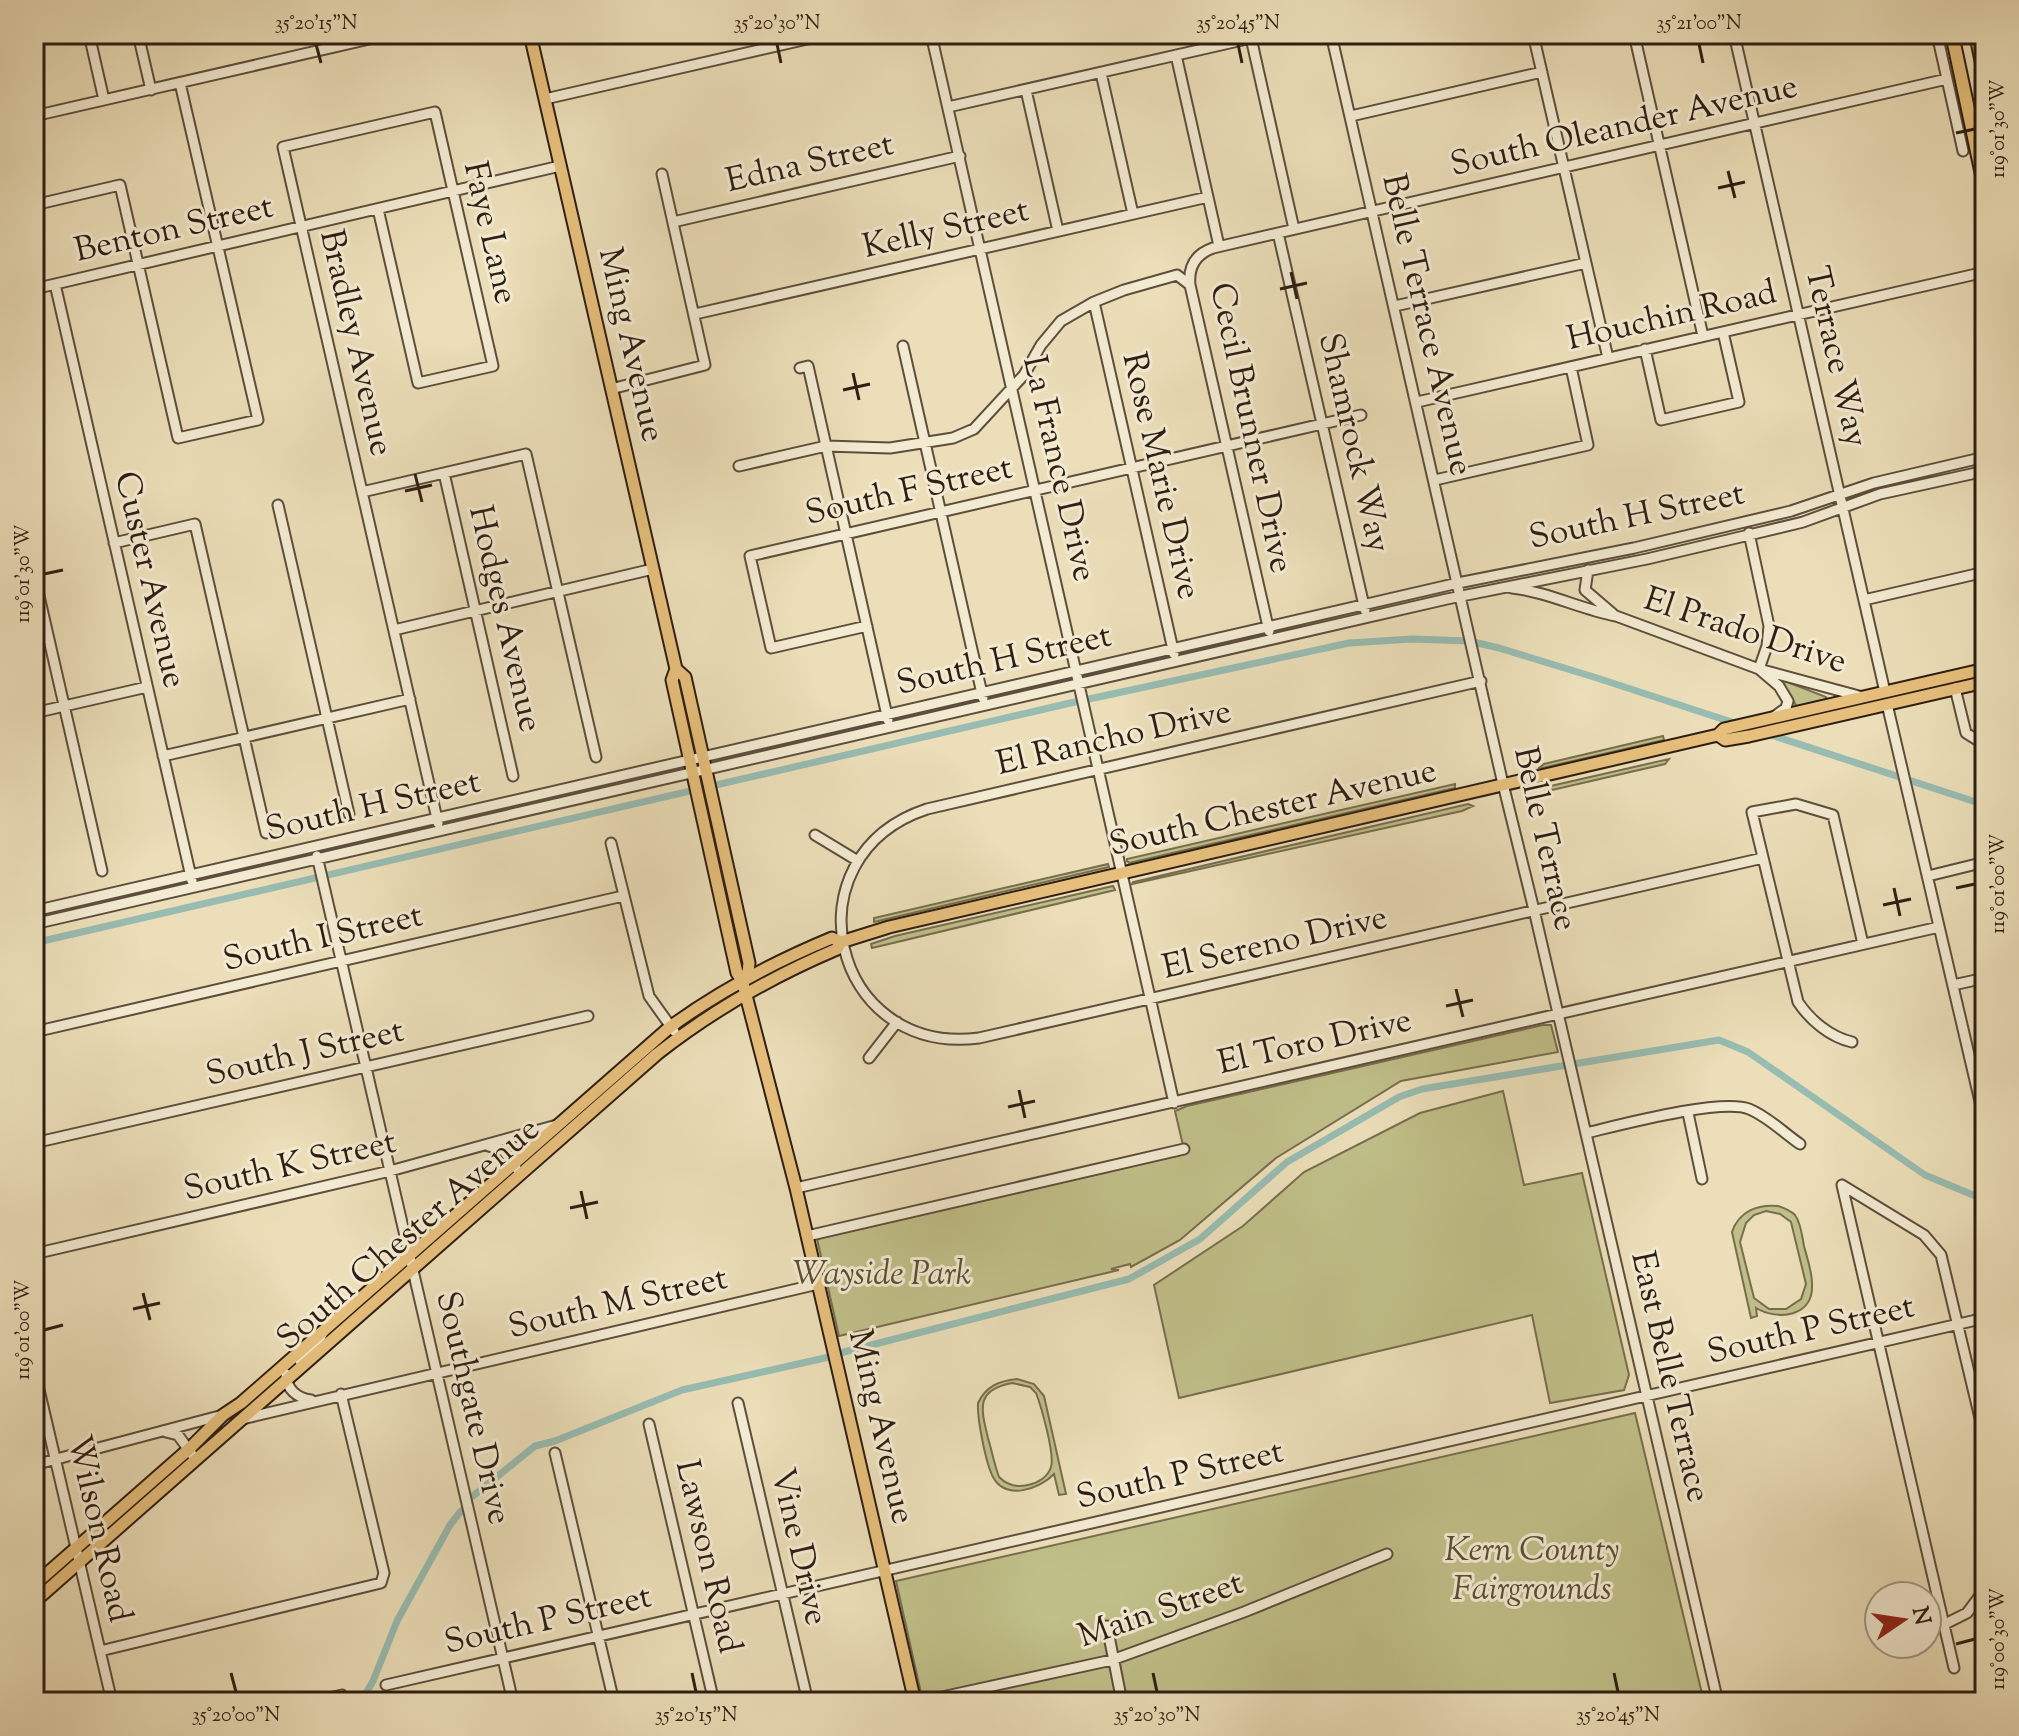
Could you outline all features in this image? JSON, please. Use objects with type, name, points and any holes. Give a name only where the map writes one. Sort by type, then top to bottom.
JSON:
[{"type":"highway","points":[[1952,34],[1985,189]]},
{"type":"highway","points":[[1976,34],[1985,78]]},
{"type":"main road","name":"Ming Avenue","points":[[530,34],[676,669],[672,680],[737,973],[746,992],[796,1188],[917,1702]]},
{"type":"main road","name":"Ming Avenue","points":[[676,669],[685,677],[749,963],[748,972],[742,980]]},
{"type":"main road","name":"South Chester Avenue","points":[[34,1585],[189,1449],[223,1415],[277,1372],[557,1125],[742,980],[832,938],[841,942],[889,927],[1718,735],[1724,729],[1815,720],[1882,697],[1953,683],[1985,671]]},
{"type":"main road","name":"South Chester Avenue","points":[[1953,683],[1985,682]]},
{"type":"main road","name":"South Chester Avenue","points":[[1769,725],[1859,696],[1886,698]]},
{"type":"main road","name":"South Chester Avenue","points":[[34,1602],[520,1175],[674,1032],[746,992],[837,949],[841,942]]},
{"type":"street","points":[[89,34],[104,100]]},
{"type":"street","points":[[138,34],[151,90]]},
{"type":"street","points":[[34,116],[391,34]]},
{"type":"street","points":[[545,99],[829,34]]},
{"type":"street","name":"La France Drive","points":[[931,34],[1174,1103]]},
{"type":"street","points":[[948,107],[1269,34]]},
{"type":"street","name":"Belle Terrace Avenue","points":[[1331,34],[1468,627]]},
{"type":"street","points":[[1533,34],[1608,358]]},
{"type":"street","points":[[1634,34],[1703,336]]},
{"type":"street","name":"Terrace Way","points":[[1734,34],[1985,1119]]},
{"type":"street","points":[[1937,34],[1963,151]]},
{"type":"street","points":[[1251,38],[1294,229]]},
{"type":"street","name":"Cecil Brunner Drive","points":[[1176,55],[1219,246],[1208,249],[1195,259],[1189,272],[1190,285],[1271,640]]},
{"type":"street","points":[[1351,116],[1542,72]]},
{"type":"street","points":[[1101,73],[1133,214]]},
{"type":"street","name":"South Oleander Avenue","points":[[1219,246],[1947,79]]},
{"type":"street","points":[[34,205],[120,185],[178,438],[258,420],[180,83]]},
{"type":"street","points":[[1026,90],[1058,231]]},
{"type":"street","name":"Faye Lane","points":[[283,147],[435,112],[493,366],[418,383],[378,209]]},
{"type":"street","name":"Bradley Avenue","points":[[283,147],[440,831]]},
{"type":"street","name":"Edna Street","points":[[673,222],[960,156]]},
{"type":"street","name":"Benton Street","points":[[34,289],[560,166]]},
{"type":"street","points":[[611,389],[705,365],[662,174]]},
{"type":"street","name":"Kelly Street","points":[[695,314],[1208,197]]},
{"type":"street","name":"Shamrock Way","points":[[1278,233],[1367,617]]},
{"type":"street","points":[[1395,306],[1586,263]]},
{"type":"street","name":"Houchin Road","points":[[1417,402],[1985,272]]},
{"type":"street","points":[[739,466],[826,446],[890,448],[953,438],[974,429],[1024,375],[1041,345],[1061,321],[1094,302],[1124,290],[1177,275],[1190,285]]},
{"type":"street","name":"Custer Avenue","points":[[55,284],[193,888]]},
{"type":"street","name":"Rose Marie Drive","points":[[1094,302],[1176,661]]},
{"type":"street","points":[[1645,349],[1661,420],[1739,402],[1723,332]]},
{"type":"street","points":[[903,346],[985,705]]},
{"type":"street","points":[[800,368],[808,366],[889,727]]},
{"type":"street","points":[[1435,480],[1588,445],[1571,367]]},
{"type":"street","name":"South F Street","points":[[867,626],[771,648],[750,556],[1361,415]]},
{"type":"street","points":[[362,492],[526,454],[596,757]]},
{"type":"street","name":"South H Street","points":[[34,911],[1458,583],[1746,522],[1890,478],[1985,457]]},
{"type":"street","name":"South H Street","points":[[34,924],[693,776],[889,727],[1367,617],[1749,535],[1803,522],[1880,494],[1985,471]]},
{"type":"street","name":"Hodges Avenue","points":[[444,473],[513,776]]},
{"type":"street","points":[[278,505],[349,814]]},
{"type":"street","points":[[1746,522],[1769,626],[1767,646],[1759,669],[1779,686],[1788,701],[1786,708],[1769,725]]},
{"type":"street","points":[[114,543],[195,524],[266,833]]},
{"type":"street","points":[[394,630],[653,569]]},
{"type":"street","name":"El Prado Drive","points":[[1588,570],[1585,590],[1616,616]]},
{"type":"street","points":[[1864,600],[1985,572]]},
{"type":"street","points":[[34,574],[102,871]]},
{"type":"street","name":"El Prado Drive","points":[[1503,587],[1537,592],[1594,612],[1616,616],[1759,669],[1859,696]]},
{"type":"street","name":"Belle Terrace","points":[[1468,627],[1570,1065]]},
{"type":"street","name":"El Rancho Drive","points":[[841,942],[844,898],[858,861],[881,834],[915,813],[1481,681]]},
{"type":"street","points":[[1953,683],[1966,733],[1985,745]]},
{"type":"street","points":[[34,713],[147,687]]},
{"type":"street","points":[[163,756],[410,699]]},
{"type":"street","points":[[799,749],[832,735],[840,725]]},
{"type":"street","points":[[1852,1042],[1840,1039],[1805,1011],[1795,993],[1752,812],[1796,804],[1833,815],[1863,944]]},
{"type":"street","points":[[815,835],[858,861]]},
{"type":"street","points":[[611,843],[649,996],[674,1032]]},
{"type":"street","name":"Southgate Drive","points":[[315,846],[513,1702]]},
{"type":"street","name":"El Sereno Drive","points":[[841,942],[861,988],[897,1022],[926,1035],[967,1040],[1763,858]]},
{"type":"street","points":[[1928,876],[1985,862]]},
{"type":"street","name":"South I Street","points":[[34,1032],[623,896]]},
{"type":"street","name":"El Toro Drive","points":[[796,1188],[1939,927]]},
{"type":"street","points":[[1953,985],[1985,978]]},
{"type":"street","name":"South J Street","points":[[34,1143],[588,1016]]},
{"type":"street","points":[[869,1058],[897,1022]]},
{"type":"street","name":"East Belle Terrace","points":[[1570,1065],[1718,1702]]},
{"type":"street","points":[[1586,1133],[1718,1106],[1739,1106],[1758,1113],[1800,1144]]},
{"type":"street","points":[[1688,1113],[1702,1179]]},
{"type":"street","name":"South K Street","points":[[34,1254],[390,1171],[557,1125]]},
{"type":"street","points":[[481,1146],[496,1146],[504,1151],[520,1175]]},
{"type":"street","points":[[807,1236],[1184,1149]]},
{"type":"street","points":[[1933,1580],[1842,1185],[1918,1231],[1936,1247],[1944,1264],[1985,1439]]},
{"type":"street","name":"South M Street","points":[[246,1416],[818,1284]]},
{"type":"street","name":"South P Street","points":[[386,1685],[1985,1318]]},
{"type":"street","points":[[315,1401],[297,1396],[287,1381],[287,1373],[313,1349],[323,1331]]},
{"type":"street","name":"Wilson Road","points":[[34,1368],[112,1702]]},
{"type":"street","points":[[246,1416],[254,1403],[277,1381],[277,1372]]},
{"type":"street","points":[[100,1651],[381,1583],[384,1573],[341,1394]]},
{"type":"street","name":"Vine Drive","points":[[738,1403],[808,1702]]},
{"type":"street","points":[[34,1465],[223,1415]]},
{"type":"street","name":"Lawson Road","points":[[649,1424],[714,1702]]},
{"type":"street","points":[[158,1432],[178,1435],[196,1460]]},
{"type":"street","points":[[555,1453],[614,1702]]},
{"type":"street","name":"Main Street","points":[[917,1702],[1112,1660],[1244,1612],[1387,1554]]},
{"type":"street","points":[[1954,1668],[1943,1625],[1967,1613],[1985,1589]]},
{"type":"street","points":[[1107,1626],[1122,1702]]},
{"type":"street","points":[[312,1702],[342,1695]]},
{"type":"green space","points":[[1772,676],[1827,699],[1797,707],[1786,688]]},
{"type":"green space","points":[[1663,736],[1664,740],[1538,769],[1544,764]]},
{"type":"green space","points":[[1669,759],[1665,764],[1552,790],[1542,788]]},
{"type":"green space","points":[[1455,784],[1455,788],[1127,861],[1127,859]]},
{"type":"green space","points":[[1468,804],[1473,806],[1462,811],[1132,884],[1133,882]]},
{"type":"green space","points":[[1108,864],[1109,867],[874,922],[874,918]]},
{"type":"green space","points":[[1113,886],[1115,890],[872,948],[871,944],[895,936]]},
{"type":"green space","name":"Wayside Park","points":[[1551,1025],[1558,1052],[1401,1081],[1276,1158],[1180,1240],[1131,1267],[1130,1264],[1111,1269],[1119,1270],[839,1336],[817,1239],[1185,1154],[1175,1111],[1187,1106]]},
{"type":"green space","points":[[1503,1091],[1524,1185],[1582,1173],[1629,1375],[1624,1390],[1550,1403],[1532,1315],[1179,1398],[1154,1285],[1243,1226],[1304,1172],[1420,1113]]},
{"type":"green space","points":[[1771,1206],[1789,1210],[1799,1222],[1811,1274],[1811,1295],[1801,1310],[1784,1315],[1756,1308],[1757,1316],[1751,1318],[1732,1232],[1739,1219],[1750,1210]],"holes":[[[1766,1211],[1780,1214],[1791,1222],[1806,1284],[1801,1299],[1786,1309],[1769,1309],[1754,1298],[1740,1242],[1746,1223],[1754,1215]]]},
{"type":"green space","points":[[1017,1379],[1034,1384],[1044,1396],[1066,1494],[1059,1495],[1054,1474],[1032,1488],[1014,1491],[1006,1489],[993,1477],[982,1441],[978,1403],[989,1388]],"holes":[[[1012,1383],[1030,1387],[1036,1393],[1044,1419],[1052,1461],[1048,1474],[1039,1481],[1016,1486],[999,1477],[986,1428],[984,1402],[986,1396],[1000,1386]]]},
{"type":"green space","name":"Kern County Fairgrounds","points":[[1635,1413],[1704,1702],[923,1702],[896,1581]]},
{"type":"waterway","points":[[34,943],[1066,704],[1349,643],[1412,639],[1469,641],[1499,648],[1985,805]]},
{"type":"waterway","points":[[840,1353],[1129,1279],[1200,1239],[1287,1162],[1399,1097],[1422,1089],[1719,1040],[1748,1052],[1925,1175],[1985,1200]]},
{"type":"waterway","points":[[473,1496],[535,1446],[555,1441],[682,1390],[829,1357]]},
{"type":"waterway","points":[[361,1702],[373,1681],[397,1621],[450,1525],[461,1511]]}]
